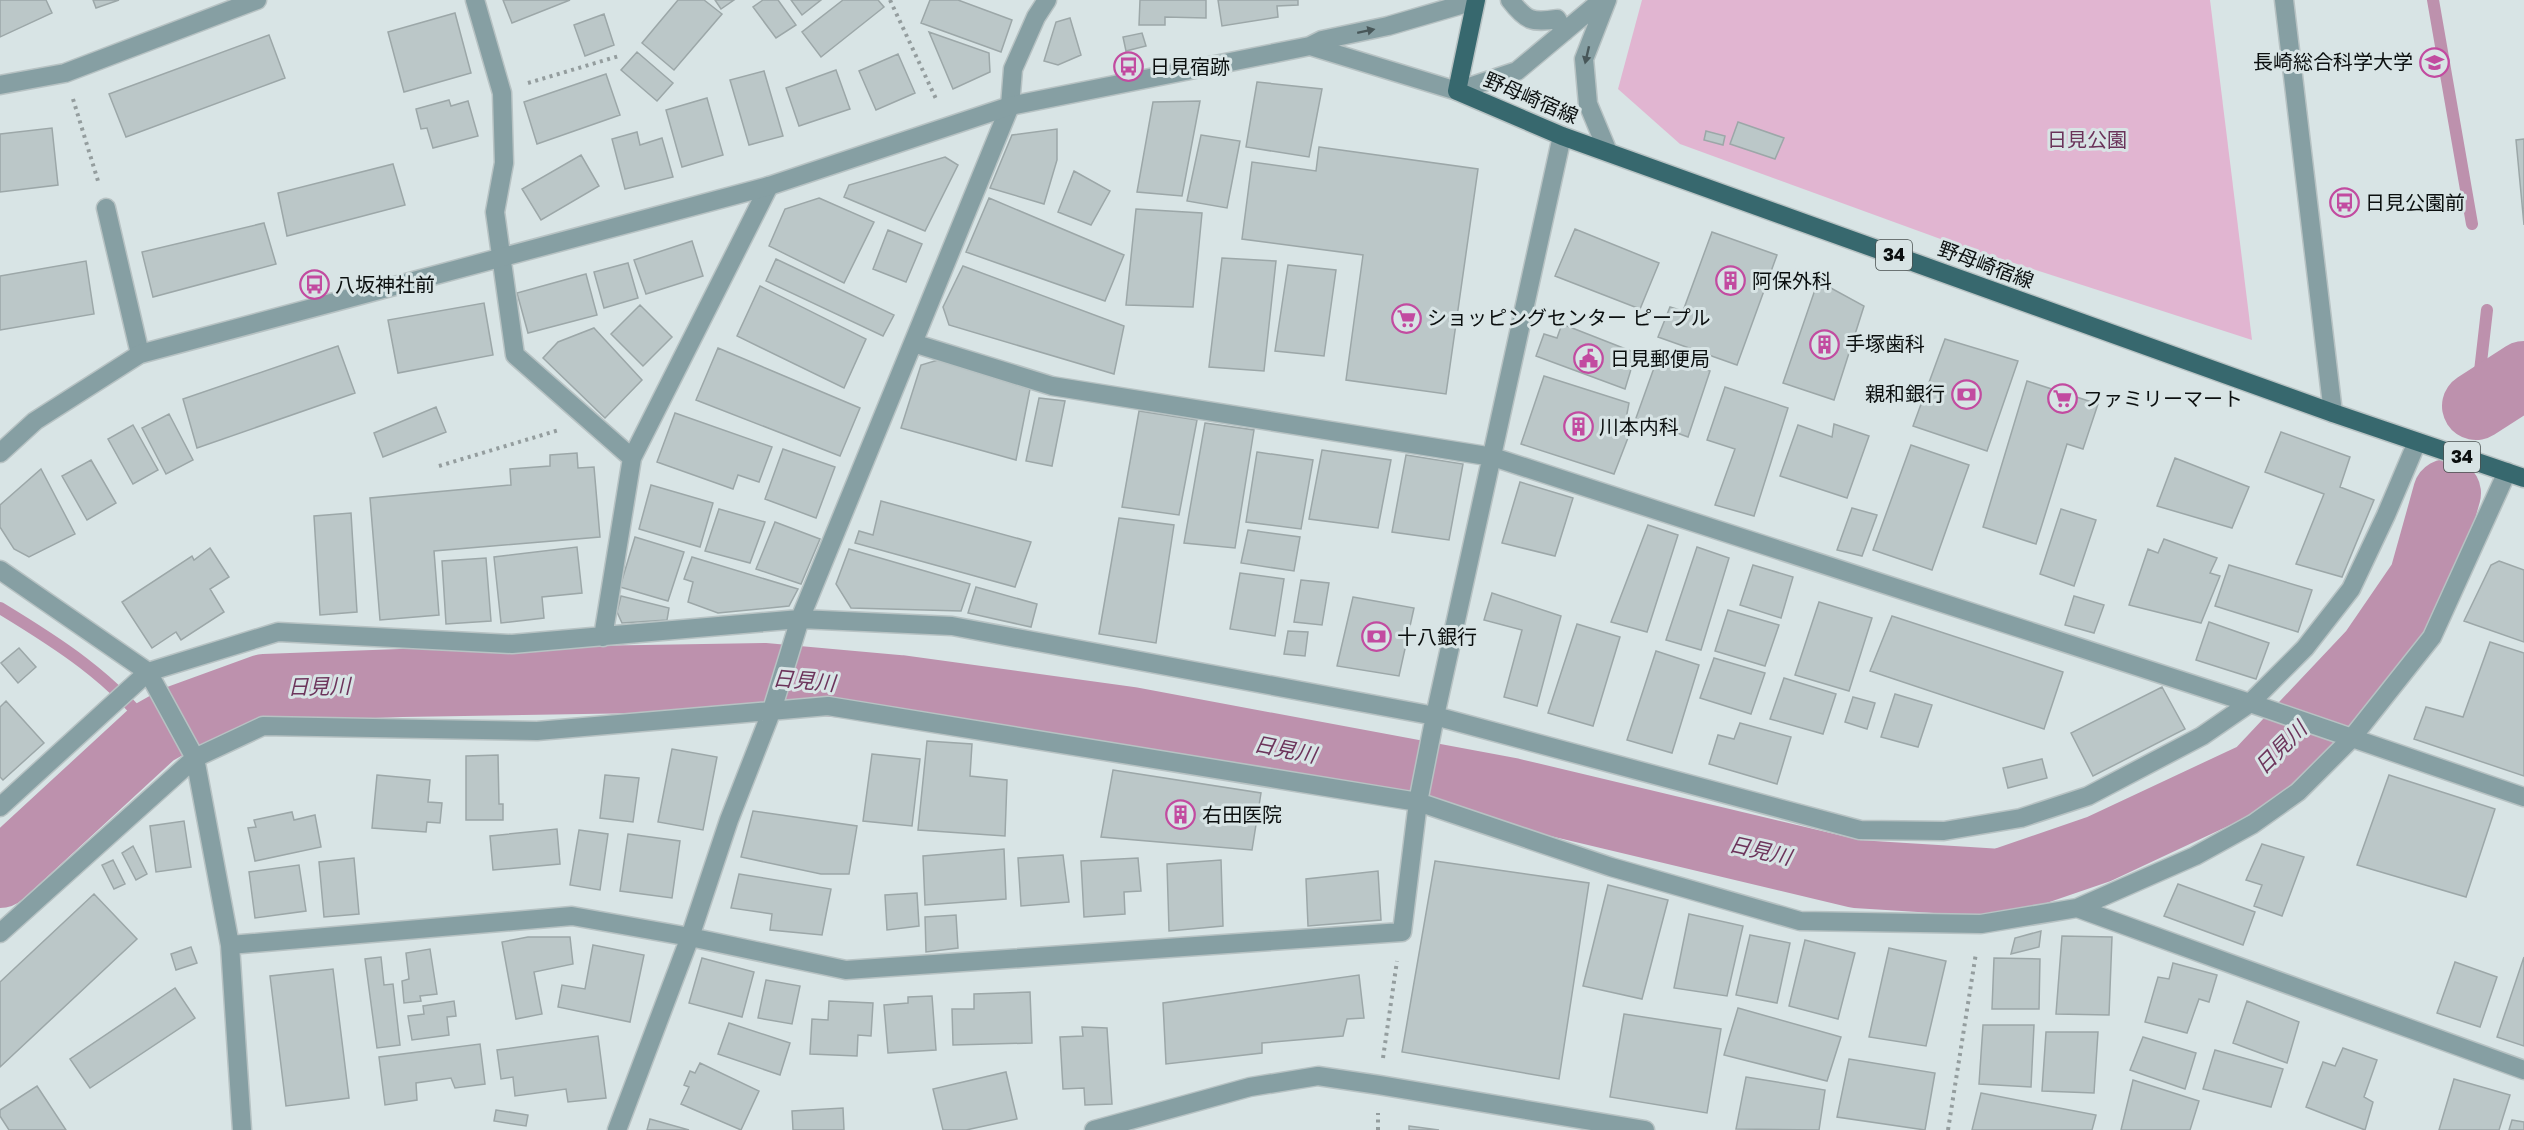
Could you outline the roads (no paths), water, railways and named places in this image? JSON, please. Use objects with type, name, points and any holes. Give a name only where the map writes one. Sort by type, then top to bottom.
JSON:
[{"type":"main road","name":"野母崎宿線","points":[[1475,1],[1457,91],[1562,136],[2333,413],[2515,475]]},
{"type":"street","points":[[0,85],[65,73],[257,0]]},
{"type":"street","points":[[475,0],[501,90],[504,163],[495,212],[515,355],[632,458]]},
{"type":"street","points":[[618,1130],[690,937],[729,819],[772,710],[800,619],[1010,106],[1013,69],[1036,17],[1047,0]]},
{"type":"street","points":[[1510,0],[1520,13],[1537,22],[1557,19],[1564,32]]},
{"type":"street","points":[[1310,46],[1457,91],[1517,71],[1602,0]]},
{"type":"street","points":[[1606,0],[1584,59],[1588,104],[1608,152]]},
{"type":"street","points":[[2284,0],[2333,413]]},
{"type":"street","points":[[0,453],[34,421],[140,354],[769,186],[1010,106],[1310,46],[1322,40],[1398,24],[1475,1]]},
{"type":"street","points":[[230,945],[572,916],[690,937],[846,970],[1402,932],[1418,802],[1435,716],[1562,136]]},
{"type":"street","points":[[603,637],[632,458],[769,186]]},
{"type":"street","points":[[106,208],[140,354]]},
{"type":"street","points":[[914,343],[1052,386],[1493,457],[2250,703],[2524,797]]},
{"type":"street","points":[[0,807],[144,676],[278,632],[512,644],[800,619],[952,626],[1435,716],[1860,830],[1944,831],[2020,819],[2088,796],[2202,736],[2250,703],[2305,648],[2351,589],[2417,442]]},
{"type":"street","points":[[0,933],[195,758],[263,726],[537,731],[828,706],[1418,802],[1611,867],[1800,921],[1981,924],[2077,908],[2195,856],[2253,824],[2298,792],[2351,739],[2433,637],[2515,475]]},
{"type":"street","points":[[0,570],[144,676],[195,758],[230,945],[242,1130]]},
{"type":"street","points":[[2077,908],[2524,1070]]},
{"type":"street","points":[[1094,1130],[1250,1087],[1318,1076],[1645,1130]]},
{"type":"waterway","points":[[2433,0],[2472,224]]},
{"type":"waterway","points":[[2476,406],[2487,310]]},
{"type":"waterway","name":"日見川","points":[[2476,406],[2524,375]]},
{"type":"waterway","name":"日見川","points":[[0,874],[153,733],[176,720],[264,688],[401,683],[766,677],[899,689],[1131,721],[1512,792],[1856,874],[2000,883],[2099,849],[2257,775],[2373,652],[2423,579],[2447,493]]},
{"type":"waterway","points":[[0,608],[63,648],[103,679],[121,695],[153,733]]},
{"type":"place","name":"長崎総合科学大学","points":[[2434,62]]},
{"type":"place","name":"日見宿跡","points":[[1129,67]]},
{"type":"place","name":"日見公園前","points":[[2344,203]]},
{"type":"place","name":"阿保外科","points":[[1731,281]]},
{"type":"place","name":"八坂神社前","points":[[314,285]]},
{"type":"place","name":"ショッピングセンター ピープル","points":[[1406,318]]},
{"type":"place","name":"手塚歯科","points":[[1824,344]]},
{"type":"place","name":"日見郵便局","points":[[1589,359]]},
{"type":"place","name":"親和銀行","points":[[1966,394]]},
{"type":"place","name":"ファミリーマート","points":[[2062,399]]},
{"type":"place","name":"川本内科","points":[[1578,427]]},
{"type":"place","name":"十八銀行","points":[[1376,637]]},
{"type":"place","name":"右田医院","points":[[1181,815]]},
{"type":"park label","name":"日見公園","points":[[2087,140]]}]
